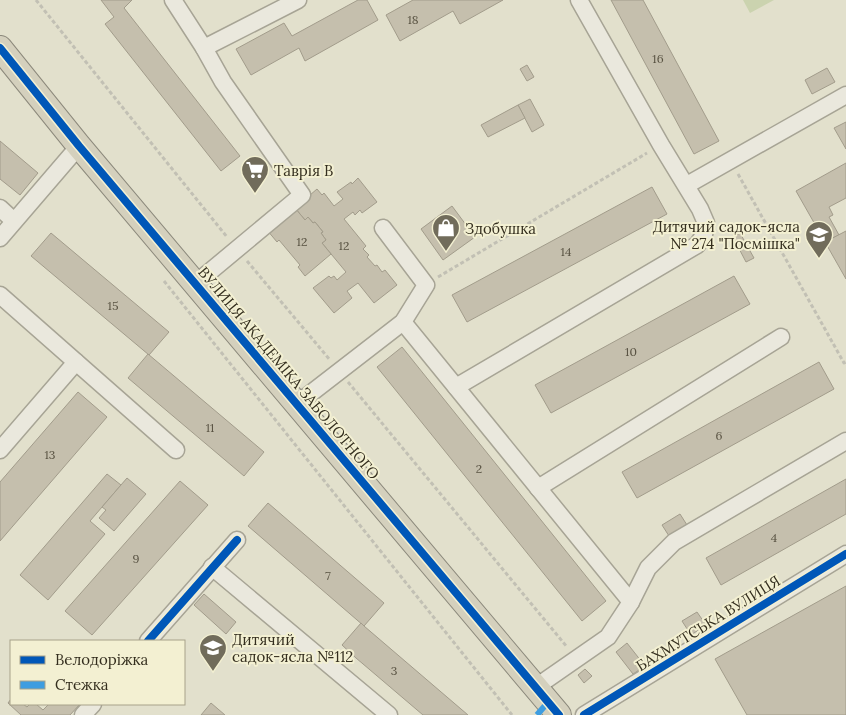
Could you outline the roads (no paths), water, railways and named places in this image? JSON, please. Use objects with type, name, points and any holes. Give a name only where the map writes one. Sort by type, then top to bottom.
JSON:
[{"type":"highway","name":"ВУЛИЦЯ АКАДЕМІКА ЗАБОЛОТНОГО","points":[[0,48],[79,146],[297,404],[545,705]]},
{"type":"street","points":[[173,0],[223,82],[302,195],[196,284]]},
{"type":"street","points":[[204,48],[298,0]]},
{"type":"street","points":[[456,387],[697,245],[704,235],[706,224],[700,209],[661,145],[579,0]]},
{"type":"street","points":[[687,185],[846,95]]},
{"type":"street","points":[[0,238],[79,146]]},
{"type":"street","points":[[0,208],[14,221]]},
{"type":"street","points":[[297,404],[403,322],[426,285],[382,228]]},
{"type":"street","points":[[0,295],[176,450]]},
{"type":"street","points":[[403,322],[631,602]]},
{"type":"street","points":[[538,488],[781,337]]},
{"type":"street","points":[[0,450],[76,362]]},
{"type":"street","points":[[545,705],[577,659],[608,637],[631,602],[648,568],[674,542],[846,441]]},
{"type":"street","points":[[149,640],[237,540]]},
{"type":"street","name":"БАХМУТСЬКА ВУЛИЦЯ","points":[[584,715],[846,554]]},
{"type":"street","points":[[212,567],[389,715]]},
{"type":"street","points":[[83,715],[92,705]]},
{"type":"place","name":"Таврія В","points":[[255,194]]},
{"type":"place","name":"Здобушка","points":[[446,252]]},
{"type":"place","name":"Дитячий садок-ясла № 274 \"Посмішка\"","points":[[819,259]]},
{"type":"place","name":"Дитячий садок-ясла №112","points":[[213,672]]}]
